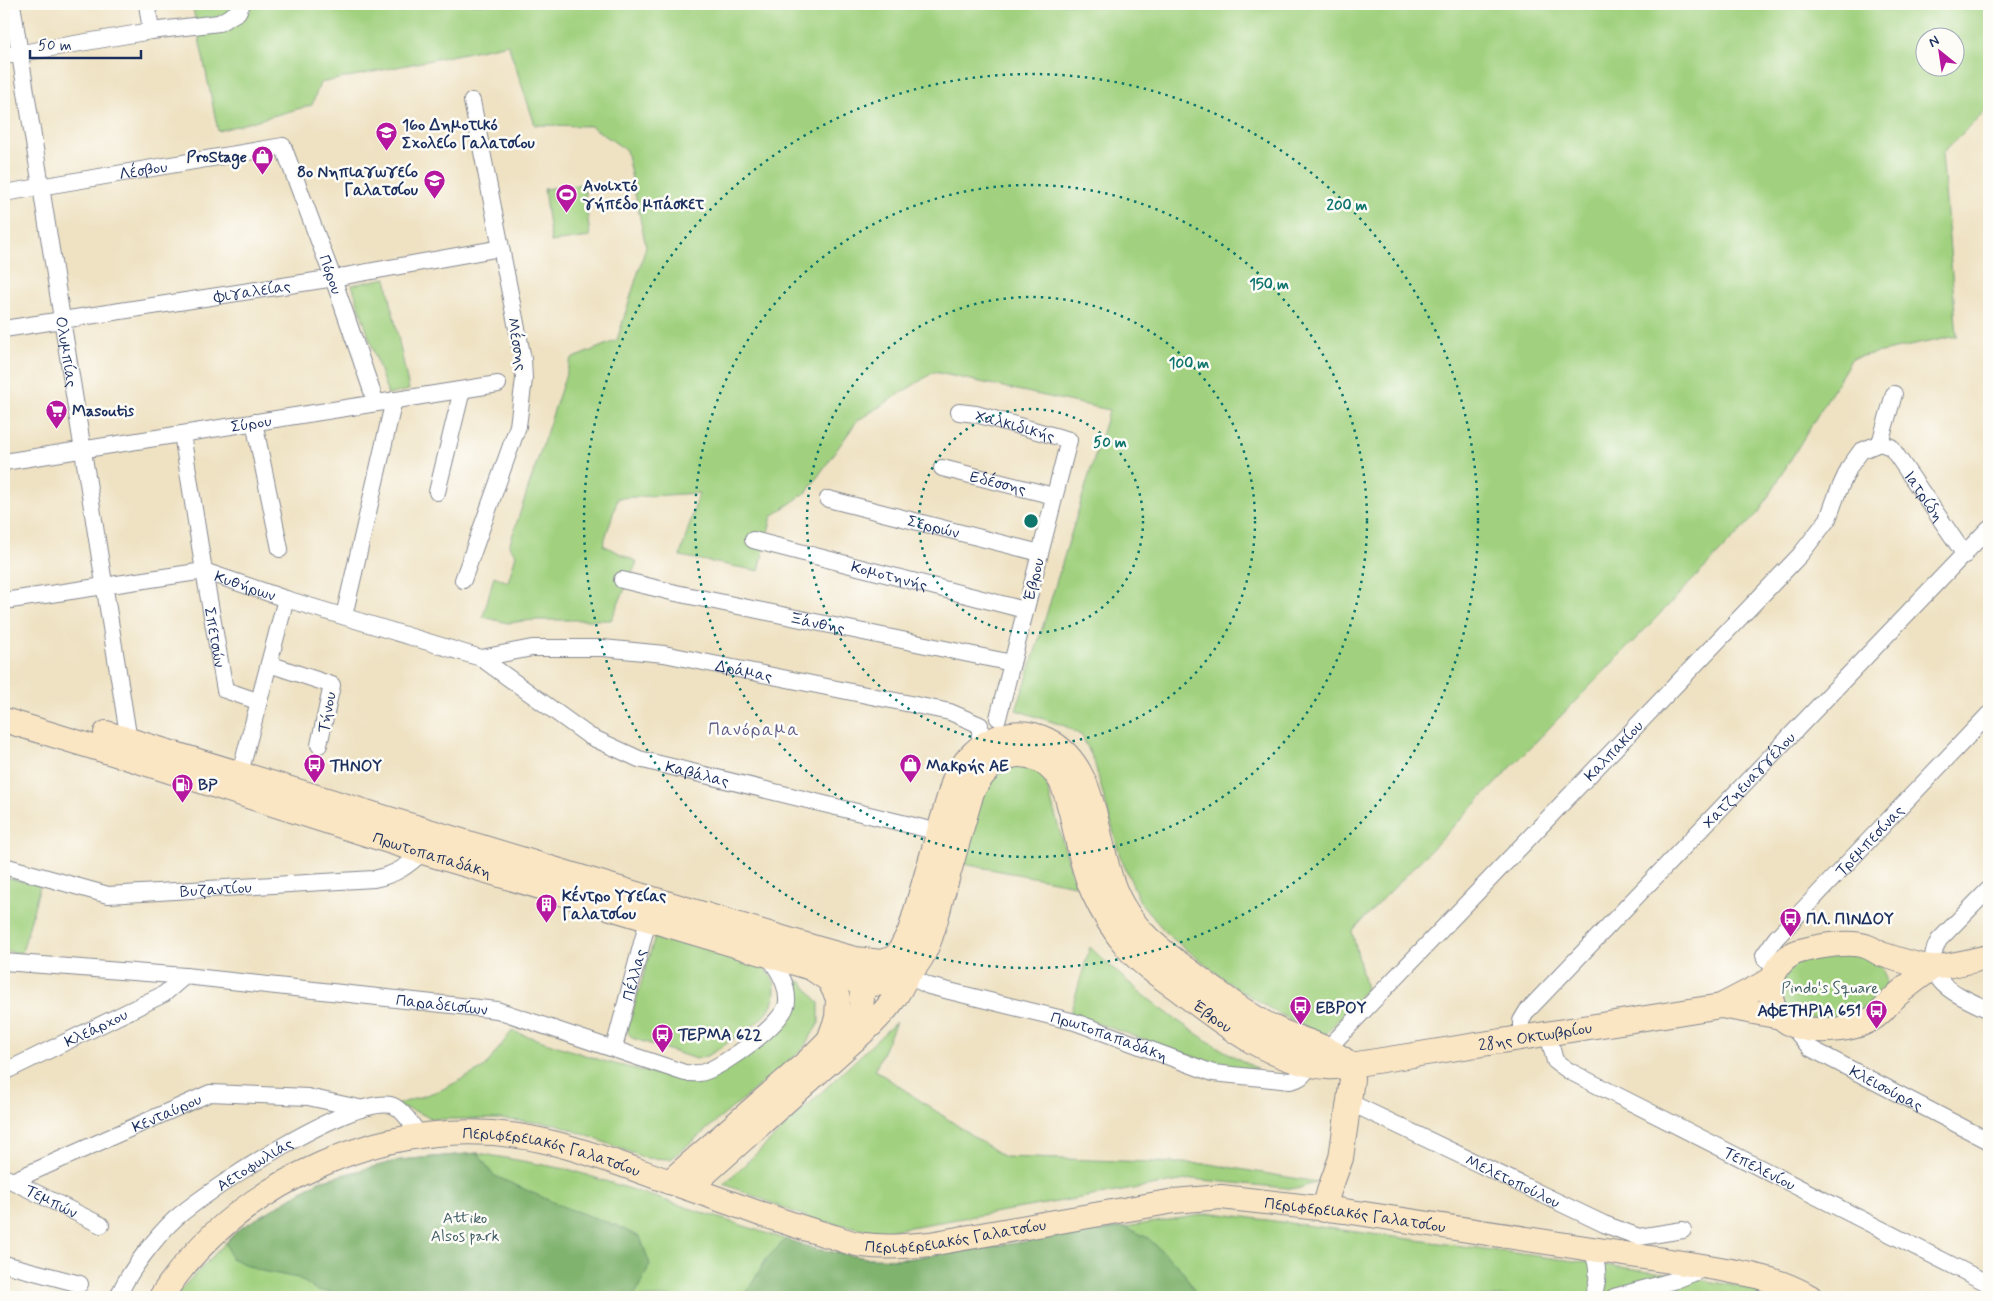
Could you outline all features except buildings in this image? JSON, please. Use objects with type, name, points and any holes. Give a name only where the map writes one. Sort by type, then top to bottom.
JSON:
[{"type":"main road","name":"Πρωτοπαπαδάκη","points":[[4,703],[423,852],[856,958]]},
{"type":"main road","name":"Πρωτοπαπαδάκη","points":[[4,720],[240,773],[651,909],[766,954],[862,983]]},
{"type":"main road","name":"Έβρου","points":[[856,958],[881,962],[888,961],[902,948],[910,931],[954,780],[980,736],[1027,733],[1048,740],[1074,762],[1083,778],[1110,877],[1120,901],[1144,934],[1165,952],[1246,1012],[1292,1037],[1331,1051],[1353,1069]]},
{"type":"main road","name":"Έβρου","points":[[862,983],[882,984],[895,981],[906,975],[919,962],[930,936],[972,792],[978,780],[998,760],[1013,756],[1026,756],[1045,764],[1061,781],[1092,890],[1112,928],[1144,964],[1228,1027],[1269,1049],[1309,1065],[1353,1069]]},
{"type":"main road","name":"28ης Οκτωβρίου","points":[[1353,1069],[1521,1038],[1721,1006],[1774,974],[1786,958],[1798,952],[1824,946],[1855,944],[1868,947],[1880,954],[1933,967],[1989,957]]},
{"type":"main road","points":[[1880,954],[1888,964],[1893,976],[1892,1000]]},
{"type":"main road","points":[[847,1047],[859,1024],[863,1000],[862,983],[856,958]]},
{"type":"main road","points":[[679,1185],[828,1040],[837,1018],[838,998],[829,980],[811,967]]},
{"type":"main road","name":"28ης Οκτωβρίου","points":[[1721,1006],[1786,1021],[1803,1029],[1835,1030],[1871,1020],[1882,1012],[1892,1000],[1933,967]]},
{"type":"main road","points":[[1774,974],[1771,998],[1774,1006],[1786,1021]]},
{"type":"main road","points":[[679,1185],[847,1047],[889,1006],[900,991],[906,975]]},
{"type":"main road","points":[[1334,1211],[1329,1191],[1341,1158],[1353,1069]]},
{"type":"main road","name":"Περιφερειακός Γαλατσίου","points":[[161,1297],[199,1248],[228,1221],[260,1197],[302,1173],[341,1155],[382,1142],[419,1135],[484,1132],[523,1136],[587,1152],[805,1229],[861,1245],[897,1247],[930,1244],[1174,1202],[1221,1197],[1334,1211],[1709,1267],[1764,1277],[1810,1297]]},
{"type":"street","name":"Ολυμπίας","points":[[12,4],[12,54],[41,186],[130,749]]},
{"type":"street","points":[[147,4],[151,31]]},
{"type":"street","points":[[12,54],[151,31],[219,23],[238,12],[242,4]]},
{"type":"street","name":"Μέσσης","points":[[463,580],[518,426],[524,379],[522,360],[472,102]]},
{"type":"street","name":"Λέσβου","points":[[4,192],[283,146]]},
{"type":"street","name":"Πόρου","points":[[283,146],[333,278],[376,403]]},
{"type":"street","name":"Φιγαλείας","points":[[4,329],[333,278],[500,248]]},
{"type":"street","name":"Σύρου","points":[[4,462],[498,384]]},
{"type":"street","points":[[436,492],[462,390]]},
{"type":"street","points":[[1880,443],[1894,394]]},
{"type":"street","points":[[344,616],[394,400]]},
{"type":"street","name":"Χαλκιδικής","points":[[960,412],[976,414],[1068,440]]},
{"type":"street","points":[[254,422],[280,549]]},
{"type":"street","name":"Σπετσών","points":[[182,434],[225,690],[258,701]]},
{"type":"street","name":"Έβρου","points":[[980,736],[998,718],[1068,440]]},
{"type":"street","name":"Ιατρίδη","points":[[1880,443],[1891,447],[1965,555]]},
{"type":"street","name":"Καλπακίου","points":[[1331,1051],[1331,1046],[1800,555],[1828,520],[1836,494],[1850,466],[1861,451],[1880,443]]},
{"type":"street","name":"Εδέσσης","points":[[942,468],[1054,496]]},
{"type":"street","name":"Σερρών","points":[[828,498],[1040,553]]},
{"type":"street","name":"Χατζηευαγγέλου","points":[[1521,1038],[1521,1021],[1527,1011],[1989,528]]},
{"type":"street","name":"Κομοτηνής","points":[[753,540],[1025,610]]},
{"type":"street","name":"Κυθήρων","points":[[4,601],[204,571],[482,658]]},
{"type":"street","name":"Ξάνθης","points":[[622,580],[1012,663]]},
{"type":"street","points":[[240,773],[286,598]]},
{"type":"street","name":"Δράμας","points":[[482,658],[532,648],[603,648],[664,654],[950,712],[980,736]]},
{"type":"street","name":"Καβάλας","points":[[482,658],[588,736],[639,759],[939,832]]},
{"type":"street","name":"Τήνου","points":[[269,664],[332,685],[319,745]]},
{"type":"street","name":"Τρεμπεσίνας","points":[[1774,974],[1764,955],[1776,938],[1989,714]]},
{"type":"street","name":"Έβρου","points":[[998,718],[1019,733]]},
{"type":"street","name":"Βυζαντίου","points":[[4,866],[108,895],[374,879],[392,875],[405,868],[423,852]]},
{"type":"street","points":[[1989,889],[1939,940],[1934,950],[1933,967],[1940,981],[1948,990],[1989,1010]]},
{"type":"street","name":"Πέλλας","points":[[614,1048],[651,909]]},
{"type":"street","name":"Παραδεισίων","points":[[4,962],[185,976],[497,1010],[685,1073],[703,1073],[720,1065],[769,1029],[781,1017],[787,1002],[784,982],[778,968],[766,954]]},
{"type":"street","name":"Πρωτοπαπαδάκη","points":[[906,975],[929,986],[1075,1022],[1213,1073],[1290,1081],[1306,1073],[1309,1065]]},
{"type":"street","name":"Κλεάρχου","points":[[4,1072],[164,994],[185,976]]},
{"type":"street","name":"Κλεισούρας","points":[[1786,1021],[1810,1048],[1989,1141]]},
{"type":"street","name":"Τεπελενίου","points":[[1548,1034],[1555,1061],[1569,1071],[1989,1284]]},
{"type":"street","name":"Κενταύρου","points":[[8,1179],[210,1093],[308,1097],[359,1108]]},
{"type":"street","name":"Μελετοπούλου","points":[[1349,1102],[1604,1224],[1639,1237],[1683,1230]]},
{"type":"street","name":"Αετοφωλιάς","points":[[118,1297],[148,1248],[175,1220],[234,1175],[273,1152],[359,1108],[380,1104],[394,1106],[412,1123],[419,1135]]},
{"type":"street","name":"Τεμπών","points":[[8,1179],[101,1225]]},
{"type":"street","points":[[1592,1250],[1598,1272],[1592,1297]]},
{"type":"street","points":[[4,1264],[80,1284]]},
{"type":"street","points":[[1614,1297],[1676,1280],[1709,1267]]},
{"type":"green space","points":[[192,4],[1989,4],[1989,108],[1942,153],[1957,336],[1852,358],[1759,512],[1352,931],[1366,989],[1325,1035],[1279,1014],[1233,986],[1168,935],[1140,902],[1120,856],[1094,761],[1082,736],[1065,726],[1016,710],[1109,410],[934,372],[857,421],[807,492],[772,516],[759,571],[680,556],[699,493],[618,498],[603,545],[637,562],[611,620],[534,620],[508,623],[483,617],[494,576],[508,582],[516,555],[509,546],[571,359],[617,340],[646,247],[626,150],[591,126],[535,125],[508,44],[320,83],[312,105],[218,131]]},
{"type":"green space","name":"Ανοιχτό γήπεδο μπάσκετ","points":[[584,184],[590,237],[551,242],[544,189]]},
{"type":"green space","points":[[386,278],[409,390],[388,395],[352,285]]},
{"type":"green space","points":[[1013,764],[1036,770],[1045,779],[1075,885],[958,863],[987,781]]},
{"type":"green space","points":[[4,877],[40,885],[22,953],[4,951]]},
{"type":"green space","points":[[658,926],[754,963],[762,967],[773,979],[774,997],[772,1005],[767,1012],[755,1024],[707,1056],[696,1059],[632,1038],[627,1031]]},
{"type":"green space","points":[[1090,947],[1128,982],[1170,1015],[1213,1044],[1258,1069],[1227,1068],[1070,1014]]},
{"type":"green space","name":"Pindo's Square","points":[[1824,951],[1875,958],[1886,978],[1883,999],[1876,1007],[1835,1023],[1784,1012],[1777,981],[1782,970]]},
{"type":"green space","points":[[790,979],[802,982],[819,1003],[819,1023],[802,1050],[671,1159],[645,1158],[557,1124],[498,1119],[433,1119],[412,1110],[393,1106],[441,1090],[484,1068],[512,1031],[603,1061],[692,1083],[732,1063],[780,1028]]},
{"type":"green space","points":[[896,1022],[875,1070],[1004,1157],[1209,1164],[1317,1182],[1297,1189],[1192,1179],[881,1232],[814,1220],[724,1184]]},
{"type":"green space","name":"Attiko Alsos park","points":[[478,1153],[571,1170],[815,1249],[866,1258],[906,1259],[970,1251],[1214,1213],[1657,1272],[1764,1291],[1781,1297],[1745,1297],[1732,1294],[1698,1293],[1669,1297],[176,1297],[182,1288],[238,1230],[319,1181],[400,1160]]},
{"type":"green space","points":[[478,1153],[493,1175],[564,1207],[615,1225],[640,1237],[650,1264],[637,1291],[632,1297],[341,1297],[332,1292],[318,1291],[298,1278],[257,1270],[231,1258],[226,1243],[238,1230],[319,1181],[400,1160]]},
{"type":"green space","points":[[1126,1227],[1148,1238],[1182,1270],[1198,1297],[744,1297],[767,1258],[786,1239],[815,1249],[866,1258],[906,1259]]},
{"type":"place","name":"16ο Δημοτικό Σχολείο Γαλατσίου","points":[[386,152]]},
{"type":"place","name":"ProStage","points":[[263,175]]},
{"type":"place","name":"8ο Νηπιαγωγείο Γαλατσίου","points":[[434,199]]},
{"type":"place","name":"Ανοιχτό γήπεδο μπάσκετ","points":[[567,213]]},
{"type":"place","name":"Masoutis","points":[[56,429]]},
{"type":"place","name":"ΤΗΝΟΥ","points":[[314,784]]},
{"type":"place","name":"Μακρής ΑΕ","points":[[910,784]]},
{"type":"place","name":"BP","points":[[182,803]]},
{"type":"place","name":"Κέντρο Υγείας Γαλατσίου","points":[[546,923]]},
{"type":"place","name":"ΠΛ. ΠΙΝΔΟΥ","points":[[1790,937]]},
{"type":"place","name":"ΕΒΡΟΥ","points":[[1300,1026]]},
{"type":"place","name":"ΑΦΕΤΗΡΙΑ 651","points":[[1877,1029]]},
{"type":"place","name":"ΤΕΡΜΑ 622","points":[[662,1053]]},
{"type":"district","name":"Πανόραμα","points":[[754,729]]}]
